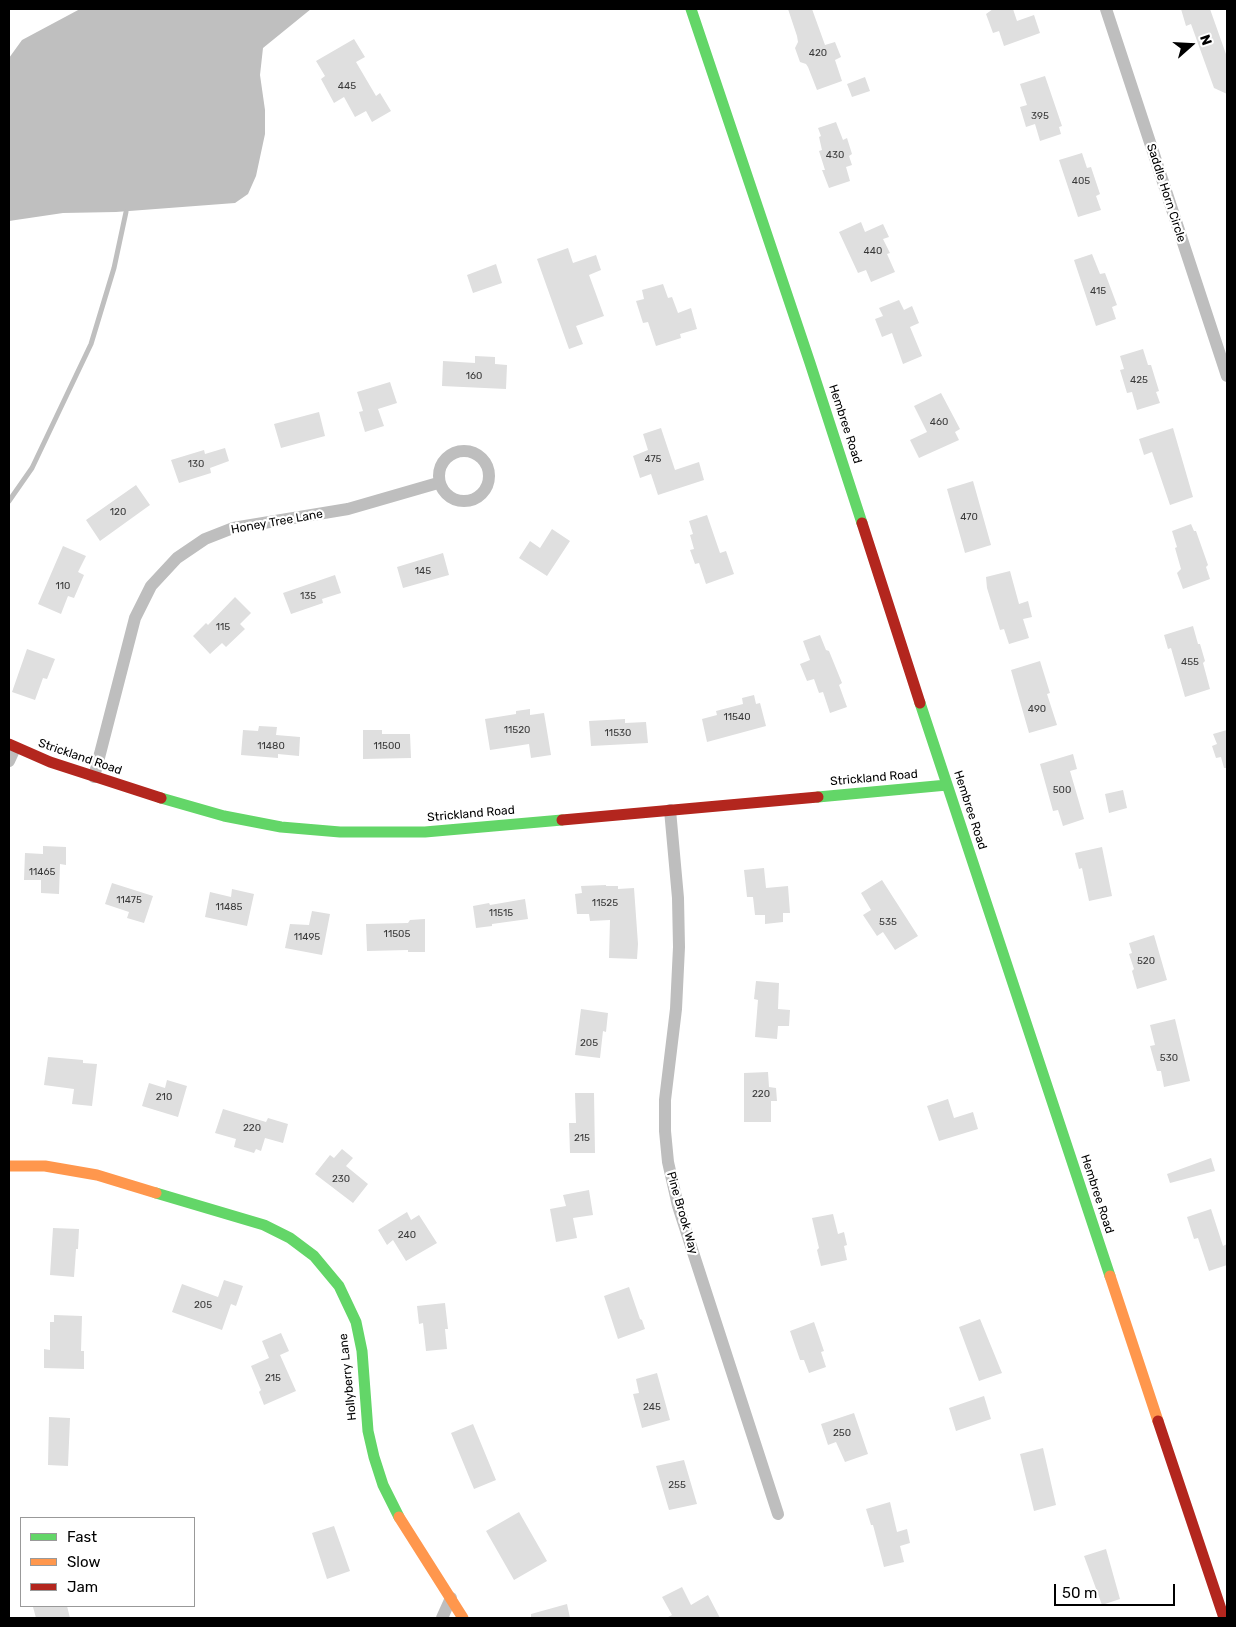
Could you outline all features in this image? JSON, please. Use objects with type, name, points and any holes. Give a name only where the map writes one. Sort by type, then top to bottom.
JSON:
[{"type":"street","name":"Hembree Road","points":[[691,9],[810,363],[947,785],[1224,1618]]},
{"type":"street","name":"Saddle Horn Circle","points":[[1106,9],[1227,376]]},
{"type":"street","points":[[461,451],[470,452],[478,456],[488,469],[489,478],[487,486],[483,493],[470,501],[454,500],[447,496],[438,483],[441,465],[453,453],[461,451]]},
{"type":"street","name":"Honey Tree Lane","points":[[94,777],[135,618],[151,586],[177,558],[205,539],[233,528],[348,509],[438,483]]},
{"type":"street","name":"Strickland Road","points":[[12,746],[50,762],[176,804],[224,816],[281,826],[340,832],[425,832],[947,785]]},
{"type":"street","points":[[9,761],[12,746]]},
{"type":"street","name":"Pine Brook Way","points":[[670,810],[678,898],[679,947],[676,1009],[664,1100],[668,1162],[678,1206],[778,1514]]},
{"type":"street","name":"Hollyberry Lane","points":[[9,1166],[45,1166],[97,1175],[264,1225],[290,1238],[314,1256],[339,1286],[356,1322],[362,1351],[368,1431],[374,1457],[384,1485],[401,1521],[463,1618]]},
{"type":"street","points":[[442,1618],[451,1598]]},
{"type":"shaded area","points":[[80,9],[311,9],[263,48],[260,75],[265,110],[265,134],[256,176],[248,194],[235,203],[116,212],[63,213],[9,221],[9,58],[22,40]]},
{"type":"building","points":[[788,9],[812,9],[825,45],[835,42],[841,57],[835,60],[842,81],[817,90],[808,67],[800,62],[795,48],[798,42],[797,36]]},
{"type":"building","points":[[993,9],[1013,9],[1017,21],[1034,15],[1040,33],[1004,46],[999,31],[993,33],[986,14]]},
{"type":"building","points":[[1181,9],[1210,9],[1227,57],[1227,94],[1214,88],[1191,24],[1186,26]]},
{"type":"building","points":[[354,39],[365,57],[356,62],[376,96],[380,93],[391,111],[372,122],[366,111],[355,117],[344,97],[334,103],[321,79],[325,76],[316,61]]},
{"type":"building","points":[[1045,76],[1062,126],[1059,127],[1061,134],[1040,141],[1035,124],[1026,127],[1020,107],[1027,105],[1020,84]]},
{"type":"building","points":[[865,77],[870,91],[852,97],[847,84]]},
{"type":"building","points":[[836,122],[843,140],[847,138],[852,154],[849,156],[852,165],[846,167],[850,181],[829,188],[822,170],[825,170],[819,151],[822,150],[819,137],[821,136],[818,128]]},
{"type":"building","points":[[1082,153],[1087,168],[1091,167],[1100,194],[1096,196],[1101,210],[1078,217],[1059,160]]},
{"type":"building","points":[[861,222],[865,232],[883,224],[889,237],[883,239],[890,253],[887,254],[895,272],[871,282],[866,270],[858,273],[839,232]]},
{"type":"building","points":[[568,248],[573,263],[596,255],[601,270],[589,275],[604,316],[576,326],[583,344],[569,349],[537,259]]},
{"type":"building","points":[[1092,254],[1100,274],[1105,273],[1117,305],[1112,307],[1116,319],[1096,326],[1074,260]]},
{"type":"building","points":[[496,264],[502,283],[473,293],[467,275]]},
{"type":"building","points":[[663,284],[668,298],[672,297],[678,313],[691,308],[697,329],[680,334],[681,338],[656,346],[648,322],[643,323],[636,301],[644,299],[642,290]]},
{"type":"building","points":[[899,300],[904,310],[912,306],[919,323],[910,327],[922,356],[903,364],[892,333],[882,337],[875,319],[883,316],[879,308]]},
{"type":"building","points":[[1143,349],[1148,365],[1151,365],[1159,391],[1156,392],[1160,403],[1137,410],[1132,392],[1127,393],[1120,370],[1124,369],[1120,356]]},
{"type":"building","points":[[475,356],[495,357],[495,364],[507,365],[506,389],[442,386],[443,361],[475,363]]},
{"type":"building","points":[[390,382],[397,403],[378,409],[384,426],[365,432],[359,412],[363,411],[357,392]]},
{"type":"building","points":[[941,393],[960,429],[955,432],[959,440],[919,458],[910,440],[927,432],[914,406]]},
{"type":"building","points":[[319,412],[325,436],[281,448],[274,424]]},
{"type":"building","points":[[661,428],[675,470],[699,462],[704,480],[658,495],[651,474],[640,478],[633,456],[648,450],[643,434]]},
{"type":"building","points":[[1173,428],[1193,497],[1170,505],[1152,452],[1144,455],[1139,439]]},
{"type":"building","points":[[225,448],[229,461],[210,468],[211,473],[179,483],[171,460],[204,450],[205,454]]},
{"type":"building","points":[[973,481],[991,545],[965,553],[947,489]]},
{"type":"building","points":[[136,485],[150,505],[100,541],[86,520]]},
{"type":"building","points":[[707,515],[720,553],[726,551],[734,574],[706,584],[699,563],[695,564],[690,550],[694,549],[690,535],[693,534],[689,521]]},
{"type":"building","points":[[1191,524],[1194,531],[1196,531],[1208,565],[1206,567],[1210,579],[1183,589],[1177,573],[1181,569],[1172,531]]},
{"type":"building","points":[[552,529],[570,541],[547,576],[519,558],[530,541],[540,548]]},
{"type":"building","points":[[63,546],[86,556],[78,572],[84,575],[74,598],[68,596],[61,614],[38,604]]},
{"type":"building","points":[[443,553],[449,575],[403,588],[397,567]]},
{"type":"building","points":[[1010,571],[1019,604],[1028,601],[1032,617],[1023,619],[1029,638],[1009,644],[1004,629],[1000,630],[987,588],[986,577]]},
{"type":"building","points":[[335,575],[341,593],[322,599],[323,603],[291,614],[283,593]]},
{"type":"building","points":[[235,597],[251,613],[240,624],[245,629],[226,647],[222,643],[210,654],[193,636],[206,623],[208,625]]},
{"type":"building","points":[[1193,626],[1205,661],[1203,663],[1210,689],[1185,697],[1171,648],[1168,649],[1164,635]]},
{"type":"building","points":[[820,635],[826,650],[829,651],[842,683],[839,685],[847,707],[830,713],[823,692],[819,693],[814,679],[807,681],[800,664],[810,660],[803,641]]},
{"type":"building","points":[[27,649],[55,659],[47,679],[43,678],[35,700],[12,692]]},
{"type":"building","points":[[1040,661],[1050,693],[1047,694],[1057,725],[1029,733],[1011,670]]},
{"type":"building","points":[[754,695],[756,704],[760,703],[766,726],[707,742],[702,719],[717,715],[716,711],[743,704],[742,698]]},
{"type":"building","points":[[530,709],[530,715],[544,713],[551,755],[531,758],[529,744],[490,750],[485,719],[516,714],[516,711]]},
{"type":"building","points":[[625,719],[625,723],[646,722],[648,743],[591,746],[589,721]]},
{"type":"building","points":[[259,726],[277,727],[276,735],[300,737],[299,756],[278,754],[278,758],[241,755],[243,730],[258,731]]},
{"type":"building","points":[[363,730],[382,730],[382,734],[410,734],[411,758],[363,759]]},
{"type":"building","points":[[1227,730],[1227,768],[1224,768],[1221,757],[1216,758],[1212,746],[1217,744],[1213,734]]},
{"type":"building","points":[[1073,754],[1077,769],[1070,771],[1084,819],[1063,826],[1058,810],[1053,811],[1040,764]]},
{"type":"building","points":[[1123,790],[1127,808],[1109,813],[1105,794]]},
{"type":"building","points":[[43,846],[66,847],[66,865],[60,864],[59,894],[41,893],[41,880],[24,880],[25,853],[43,854]]},
{"type":"building","points":[[1102,847],[1112,896],[1089,901],[1082,868],[1079,869],[1075,853]]},
{"type":"building","points":[[764,868],[766,888],[788,886],[790,913],[783,913],[783,922],[765,924],[765,915],[755,915],[753,897],[747,897],[744,870]]},
{"type":"building","points":[[882,880],[918,936],[895,950],[883,932],[877,936],[863,915],[871,910],[861,893]]},
{"type":"building","points":[[112,883],[153,896],[144,923],[127,918],[129,912],[105,904]]},
{"type":"building","points":[[581,886],[618,886],[618,889],[634,888],[638,944],[637,959],[609,958],[610,920],[590,921],[589,914],[577,914],[575,894],[582,893]]},
{"type":"building","points":[[232,889],[254,894],[247,926],[205,917],[210,892],[231,897]]},
{"type":"building","points":[[525,899],[528,919],[476,928],[473,906]]},
{"type":"building","points":[[312,911],[330,914],[322,955],[285,948],[290,924],[309,925]]},
{"type":"building","points":[[425,919],[425,952],[408,952],[408,950],[367,951],[366,924],[408,923],[410,920]]},
{"type":"building","points":[[1154,935],[1167,980],[1137,989],[1132,971],[1134,969],[1129,954],[1132,953],[1129,943]]},
{"type":"building","points":[[756,981],[779,983],[778,1009],[790,1010],[789,1026],[778,1026],[777,1039],[755,1037],[758,1000],[754,999]]},
{"type":"building","points":[[581,1009],[608,1013],[606,1032],[603,1031],[600,1058],[575,1055]]},
{"type":"building","points":[[1175,1019],[1190,1081],[1164,1087],[1161,1071],[1157,1071],[1150,1046],[1155,1045],[1150,1025]]},
{"type":"building","points":[[48,1057],[83,1060],[83,1063],[97,1064],[92,1106],[72,1104],[74,1089],[44,1085]]},
{"type":"building","points":[[768,1072],[769,1087],[776,1088],[777,1101],[771,1101],[771,1122],[744,1122],[744,1073]]},
{"type":"building","points":[[167,1080],[187,1086],[178,1117],[142,1106],[149,1083],[165,1088]]},
{"type":"building","points":[[575,1093],[594,1093],[595,1153],[570,1153],[569,1123],[576,1123]]},
{"type":"building","points":[[948,1099],[954,1118],[973,1112],[978,1129],[939,1141],[927,1106]]},
{"type":"building","points":[[223,1109],[266,1122],[268,1118],[288,1124],[283,1143],[265,1138],[261,1151],[256,1149],[254,1153],[234,1147],[236,1139],[215,1133]]},
{"type":"building","points":[[342,1149],[353,1158],[346,1166],[368,1184],[353,1203],[315,1174],[330,1155],[334,1158]]},
{"type":"building","points":[[1211,1158],[1215,1171],[1170,1183],[1167,1174]]},
{"type":"building","points":[[589,1190],[593,1215],[573,1218],[577,1238],[556,1242],[550,1209],[566,1206],[563,1195]]},
{"type":"building","points":[[1211,1209],[1223,1246],[1227,1244],[1227,1265],[1209,1271],[1198,1238],[1194,1239],[1187,1217]]},
{"type":"building","points":[[407,1212],[411,1220],[419,1215],[437,1243],[406,1261],[393,1240],[387,1245],[378,1230]]},
{"type":"building","points":[[833,1214],[838,1234],[844,1232],[847,1245],[844,1246],[847,1260],[821,1266],[812,1218]]},
{"type":"building","points":[[53,1228],[79,1229],[74,1277],[50,1275]]},
{"type":"building","points":[[224,1280],[243,1286],[236,1306],[231,1304],[222,1330],[172,1312],[182,1284],[218,1297]]},
{"type":"building","points":[[629,1287],[645,1329],[618,1339],[604,1296]]},
{"type":"building","points":[[445,1303],[448,1329],[445,1329],[447,1349],[426,1351],[423,1323],[419,1324],[417,1306]]},
{"type":"building","points":[[54,1315],[82,1316],[81,1351],[84,1351],[84,1369],[44,1368],[44,1349],[50,1350],[50,1322],[54,1322]]},
{"type":"building","points":[[980,1319],[1002,1373],[979,1381],[959,1327]]},
{"type":"building","points":[[814,1322],[824,1351],[821,1352],[826,1367],[809,1373],[804,1360],[800,1360],[790,1331]]},
{"type":"building","points":[[281,1333],[289,1351],[280,1355],[296,1391],[264,1405],[259,1392],[261,1390],[251,1366],[269,1358],[262,1341]]},
{"type":"building","points":[[657,1373],[670,1420],[642,1428],[633,1394],[639,1393],[636,1379]]},
{"type":"building","points":[[984,1396],[991,1419],[956,1431],[949,1408]]},
{"type":"building","points":[[854,1413],[868,1454],[845,1462],[836,1442],[828,1445],[821,1424]]},
{"type":"building","points":[[49,1417],[70,1418],[68,1466],[48,1465]]},
{"type":"building","points":[[473,1424],[496,1480],[474,1489],[451,1433]]},
{"type":"building","points":[[1043,1448],[1056,1505],[1034,1511],[1020,1454]]},
{"type":"building","points":[[684,1460],[697,1504],[669,1510],[656,1466]]},
{"type":"building","points":[[890,1502],[897,1532],[907,1529],[910,1543],[900,1546],[904,1562],[884,1567],[873,1525],[871,1525],[866,1509]]},
{"type":"building","points":[[519,1512],[547,1561],[514,1580],[486,1531]]},
{"type":"building","points":[[334,1526],[350,1571],[327,1579],[312,1533]]},
{"type":"building","points":[[1106,1549],[1120,1599],[1102,1605],[1084,1556]]},
{"type":"building","points":[[682,1587],[691,1605],[708,1595],[720,1618],[666,1618],[672,1615],[662,1597]]},
{"type":"building","points":[[567,1604],[570,1618],[531,1618],[531,1614]]},
{"type":"building","points":[[33,1607],[67,1607],[70,1618],[36,1618]]},
{"type":"waterway","points":[[9,501],[32,468],[91,344],[114,268],[126,212]]},
{"type":"traffic: fast","points":[[691,9],[862,523]]},
{"type":"traffic: fast","points":[[920,703],[1110,1276]]},
{"type":"traffic: fast","points":[[818,797],[947,785]]},
{"type":"traffic: fast","points":[[161,798],[224,816],[281,827],[340,832],[425,832],[562,820]]},
{"type":"traffic: fast","points":[[156,1193],[264,1225],[290,1238],[314,1256],[339,1286],[356,1322],[362,1351],[368,1431],[374,1457],[383,1485],[399,1517]]},
{"type":"traffic: slow","points":[[9,1166],[45,1166],[97,1175],[156,1193]]},
{"type":"traffic: slow","points":[[1110,1276],[1158,1421]]},
{"type":"traffic: slow","points":[[399,1517],[463,1618]]},
{"type":"traffic: jam","points":[[862,523],[920,703]]},
{"type":"traffic: jam","points":[[9,744],[50,762],[161,798]]},
{"type":"traffic: jam","points":[[562,820],[818,797]]},
{"type":"traffic: jam","points":[[1158,1421],[1224,1618]]}]
